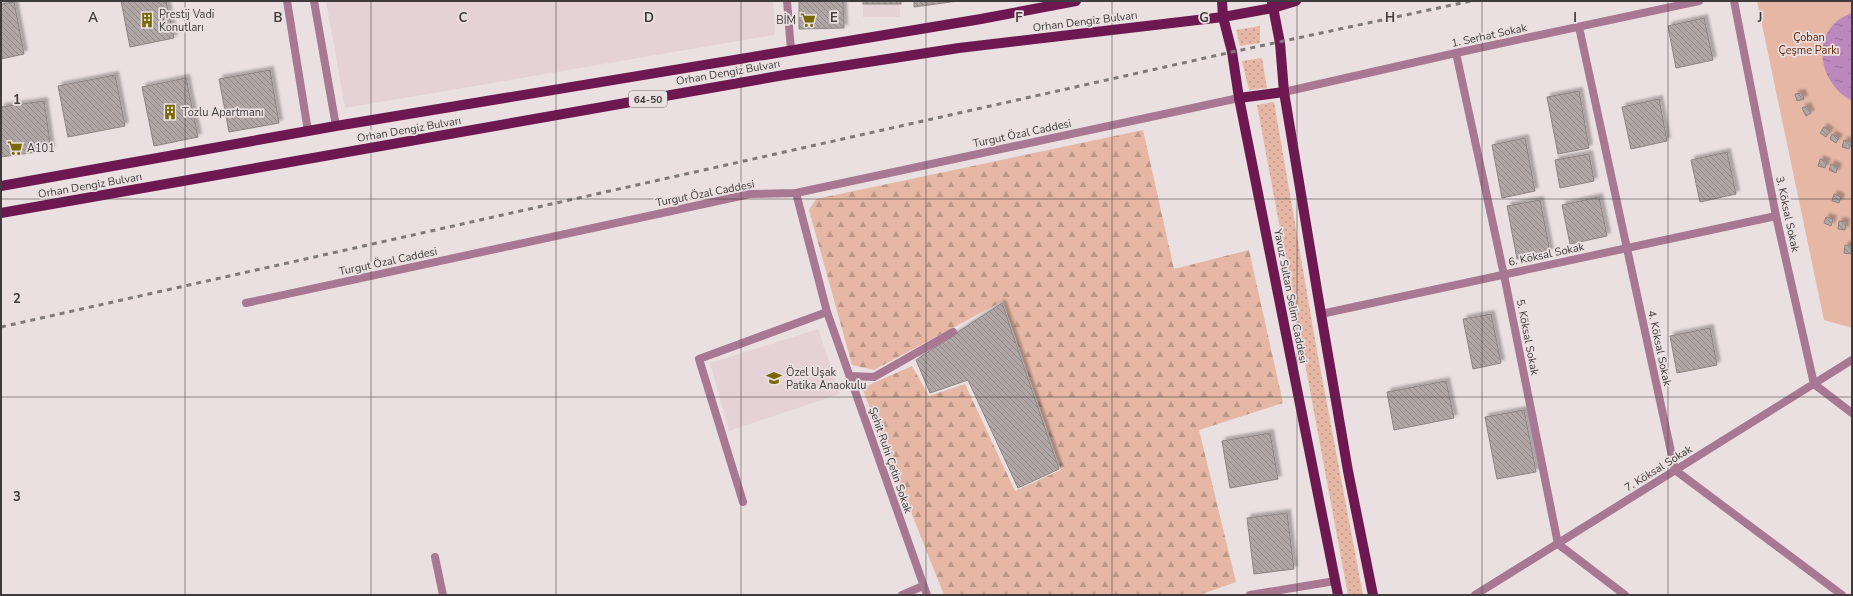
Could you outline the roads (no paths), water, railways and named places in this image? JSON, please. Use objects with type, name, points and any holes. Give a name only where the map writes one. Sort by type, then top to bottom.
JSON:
[{"type":"main road","name":"Orhan Dengiz Bulvarı","points":[[1,186],[336,126],[981,19],[1072,1]]},
{"type":"main road","name":"Yavuz Sultan Selim Caddesi","points":[[1222,1],[1223,17],[1232,52],[1239,98],[1338,595]]},
{"type":"main road","name":"Orhan Dengiz Bulvarı","points":[[1,213],[790,74],[959,48],[1223,17],[1273,4],[1296,1]]},
{"type":"main road","points":[[1273,4],[1280,43],[1284,92],[1321,314],[1348,470],[1373,595]]},
{"type":"main road","points":[[1239,98],[1284,92]]},
{"type":"street","points":[[287,1],[308,131]]},
{"type":"street","points":[[314,1],[336,126]]},
{"type":"street","points":[[788,1],[790,50]]},
{"type":"street","name":"1. Serhat Sokak","points":[[1284,92],[1456,53],[1699,1]]},
{"type":"street","name":"3. Köksal Sokak","points":[[1734,1],[1776,216],[1814,384]]},
{"type":"street","name":"4. Köksal Sokak","points":[[1579,27],[1675,470]]},
{"type":"street","name":"5. Köksal Sokak","points":[[1456,53],[1504,275],[1558,544]]},
{"type":"street","name":"Turgut Özal Caddesi","points":[[246,303],[750,194],[796,193],[1239,98]]},
{"type":"street","name":"Şehit Ruhi Çetin Sokak","points":[[796,193],[827,312],[927,595]]},
{"type":"street","name":"6. Köksal Sokak","points":[[1321,314],[1776,216]]},
{"type":"street","points":[[743,502],[699,359],[827,312]]},
{"type":"street","points":[[850,376],[874,377],[953,332]]},
{"type":"street","name":"7. Köksal Sokak","points":[[1475,595],[1852,360]]},
{"type":"street","points":[[1814,384],[1852,413]]},
{"type":"street","points":[[1675,470],[1842,595]]},
{"type":"street","points":[[1558,544],[1625,595]]},
{"type":"street","points":[[435,557],[443,595]]},
{"type":"street","points":[[1250,595],[1335,581]]},
{"type":"street","points":[[902,595],[923,586]]},
{"type":"water","points":[[1852,13],[1852,101],[1840,92],[1831,81],[1825,69],[1822,56],[1824,42],[1829,30],[1838,20]]},
{"type":"railway","points":[[1,327],[1232,52],[1471,1]]},
{"type":"place","name":"Prestij Vadi Konutları","points":[[147,20]]},
{"type":"place","name":"BİM","points":[[808,20]]},
{"type":"place","name":"Tozlu Apartmanı","points":[[170,112]]},
{"type":"place","name":"A101","points":[[15,148]]},
{"type":"place","name":"Özel Uşak Patika Anaokulu","points":[[774,378]]},
{"type":"park label","name":"Çoban Çeşme Parkı","points":[[1809,43]]}]
